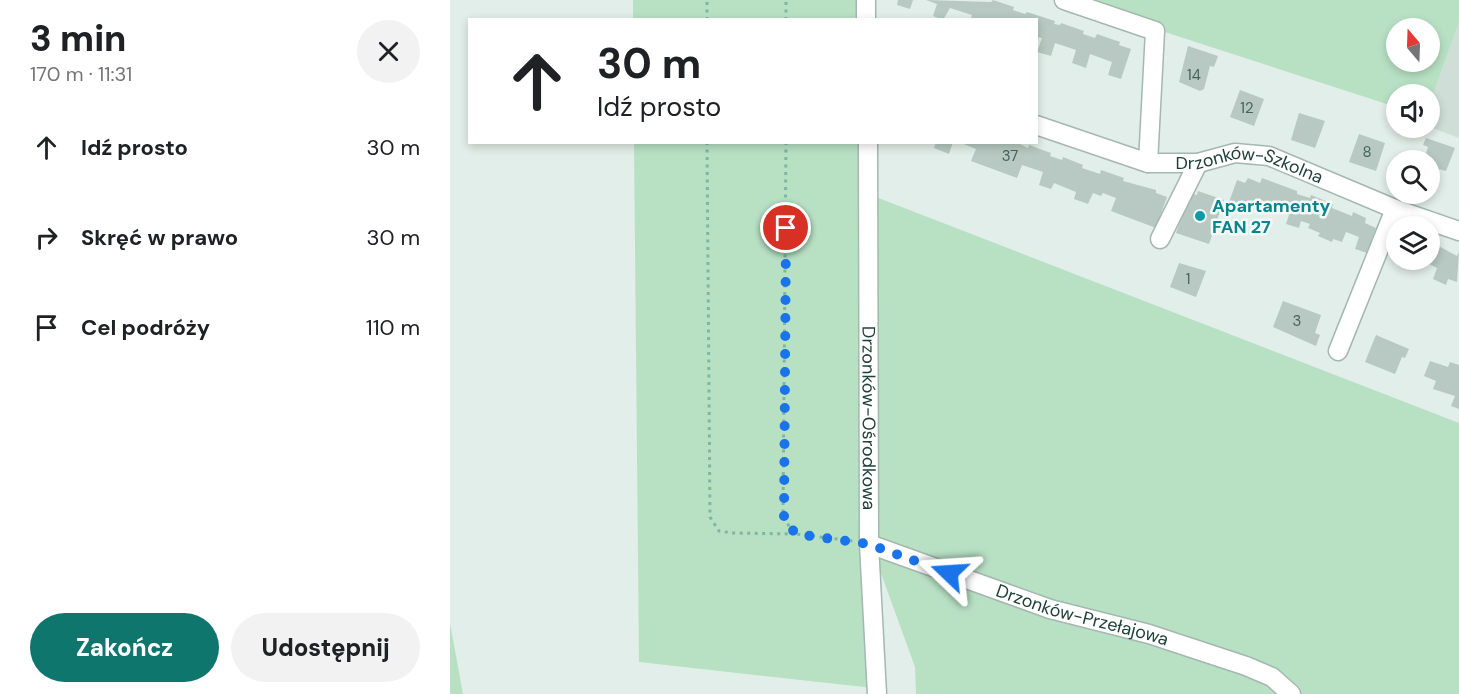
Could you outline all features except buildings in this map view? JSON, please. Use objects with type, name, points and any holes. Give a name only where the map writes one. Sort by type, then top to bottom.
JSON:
[{"type":"street","points":[[866,0],[866,18]]},
{"type":"street","points":[[1064,0],[1155,31],[1148,163]]},
{"type":"street","name":"Drzonków-Szkolna","points":[[1038,125],[1148,163],[1198,163],[1235,153],[1269,156],[1395,209],[1459,231]]},
{"type":"street","name":"Drzonków-Ośrodkowa","points":[[868,144],[868,544],[878,694]]},
{"type":"street","points":[[1160,239],[1198,163]]},
{"type":"street","points":[[1338,351],[1395,209]]},
{"type":"street","name":"Drzonków-Przełajowa","points":[[868,544],[1050,609],[1149,634],[1246,666],[1272,677],[1291,694]]},
{"type":"path","points":[[707,0],[707,18]]},
{"type":"path","points":[[786,0],[786,18]]},
{"type":"path","points":[[707,144],[710,517],[719,531],[796,534],[868,544]]},
{"type":"path","points":[[786,144],[783,512],[790,529],[796,534]]},
{"type":"shaded area","points":[[1459,22],[1459,138],[1440,131],[1440,84],[1437,84]]},
{"type":"green space","points":[[633,0],[863,0],[863,18],[633,18]]},
{"type":"green space","points":[[1066,0],[1459,0],[1459,22],[1437,84],[1386,84],[1386,104]]},
{"type":"green space","points":[[634,144],[864,144],[863,192],[1459,423],[1459,694],[916,694],[915,667],[866,532],[873,688],[639,662]]},
{"type":"green space","points":[[450,623],[463,694],[450,694]]},
{"type":"place","name":"Apartamenty FAN 27","points":[[1200,216]]},
{"type":"route","points":[[786,228],[784,520],[796,534],[868,544],[949,573]]}]
